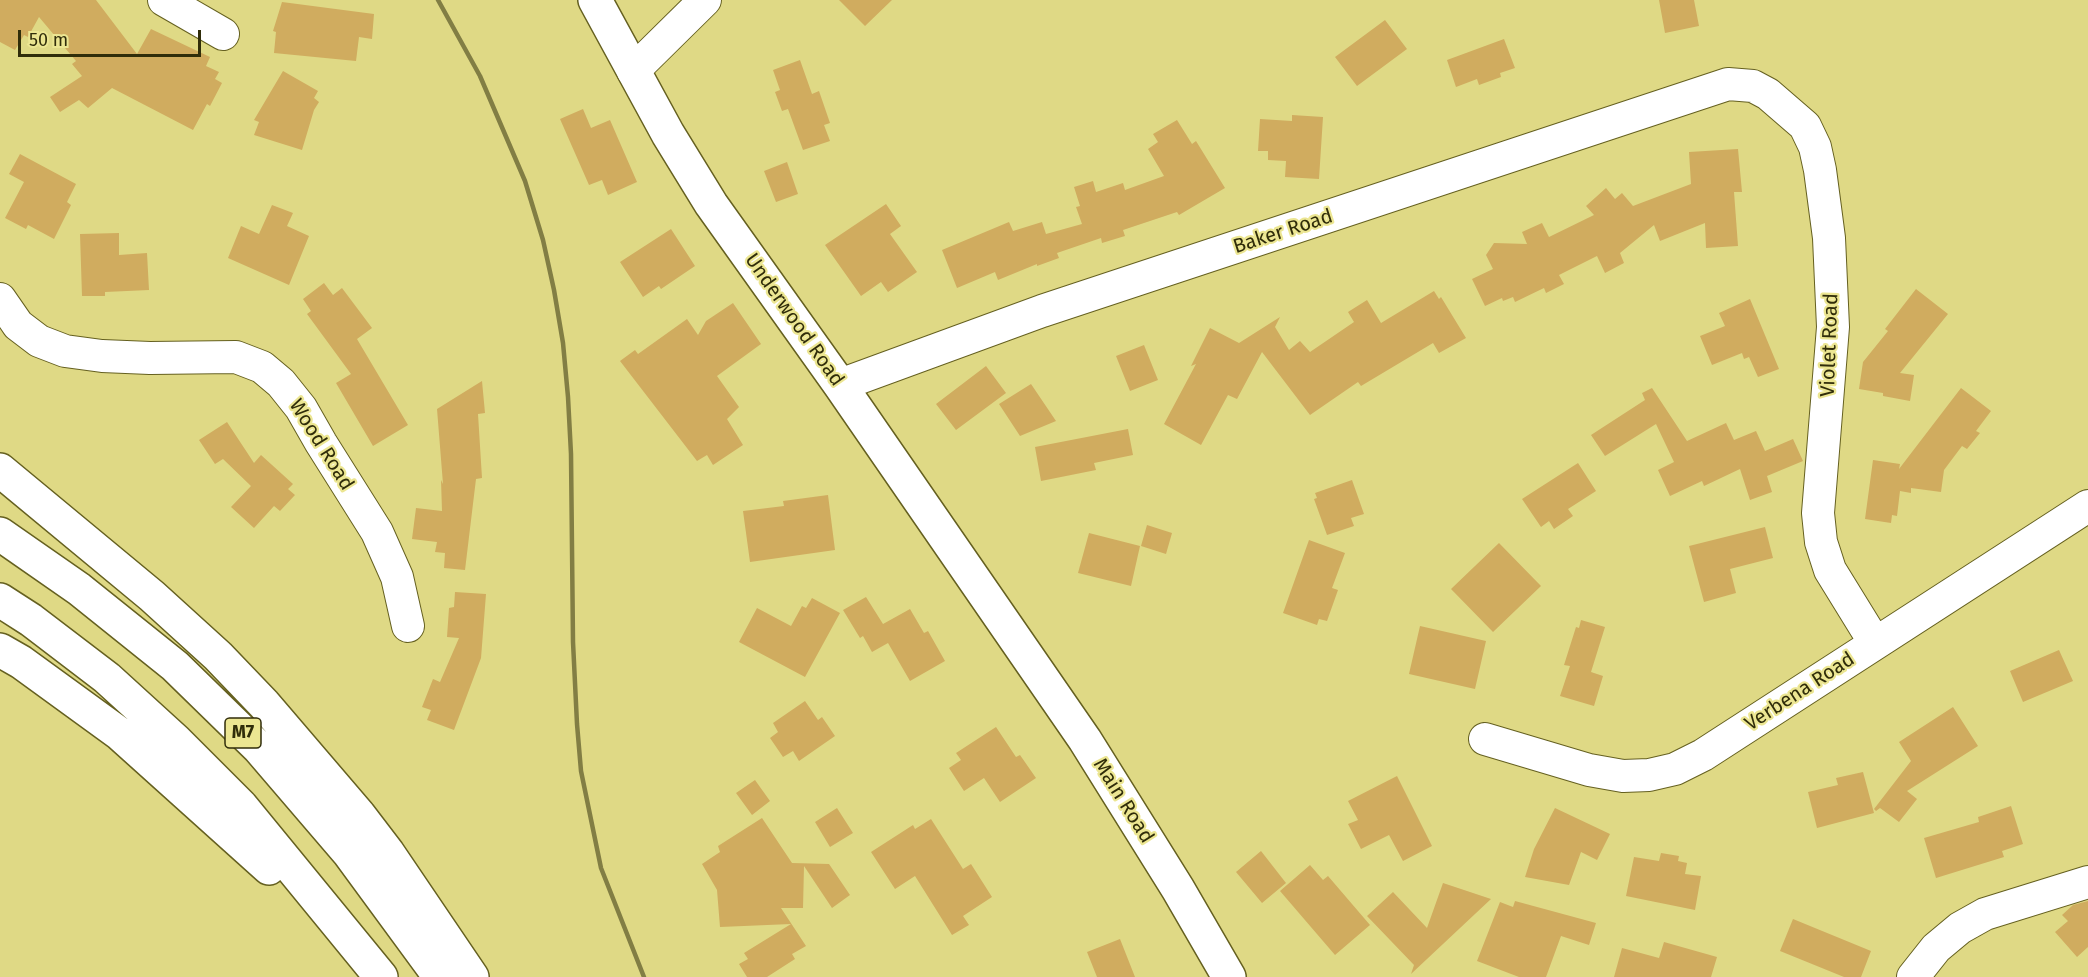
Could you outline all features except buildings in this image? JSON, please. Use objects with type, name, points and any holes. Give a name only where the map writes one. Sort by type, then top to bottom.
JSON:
[{"type":"main road","name":"Underwood Road","points":[[595,0],[633,71],[711,204],[1009,631]]},
{"type":"main road","points":[[0,470],[152,596],[218,656],[264,704],[359,815],[388,853],[472,977]]},
{"type":"main road","name":"M7","points":[[0,534],[79,589],[175,666],[259,748],[350,853],[440,977]]},
{"type":"main road","points":[[0,600],[32,620],[107,678],[175,740],[241,806],[380,977]]},
{"type":"main road","name":"Main Road","points":[[1009,631],[1091,750],[1178,889],[1229,977]]},
{"type":"main road","points":[[0,650],[21,662],[120,734],[248,847],[380,977]]},
{"type":"street","points":[[164,0],[223,34]]},
{"type":"street","points":[[633,71],[705,0]]},
{"type":"street","name":"Baker Road","points":[[840,386],[1042,311],[1728,84]]},
{"type":"street","name":"Violet Road","points":[[1728,84],[1753,86],[1768,94],[1805,126],[1815,147],[1829,238],[1833,327],[1818,513],[1821,542],[1830,570],[1875,643]]},
{"type":"street","name":"Wood Road","points":[[0,299],[18,325],[39,340],[65,351],[102,356],[150,358],[236,357],[262,367],[281,383],[302,408],[321,443],[377,532],[397,577],[408,626]]},
{"type":"street","name":"Verbena Road","points":[[1485,739],[1589,770],[1623,776],[1649,775],[1666,771],[1703,755],[2088,506]]},
{"type":"street","points":[[1914,977],[1936,948],[1960,928],[1985,915],[2088,882]]},
{"type":"railway","points":[[438,0],[480,76],[525,181],[543,240],[554,290],[563,343],[568,397],[571,454],[573,642],[581,771],[601,868],[644,977]]}]
